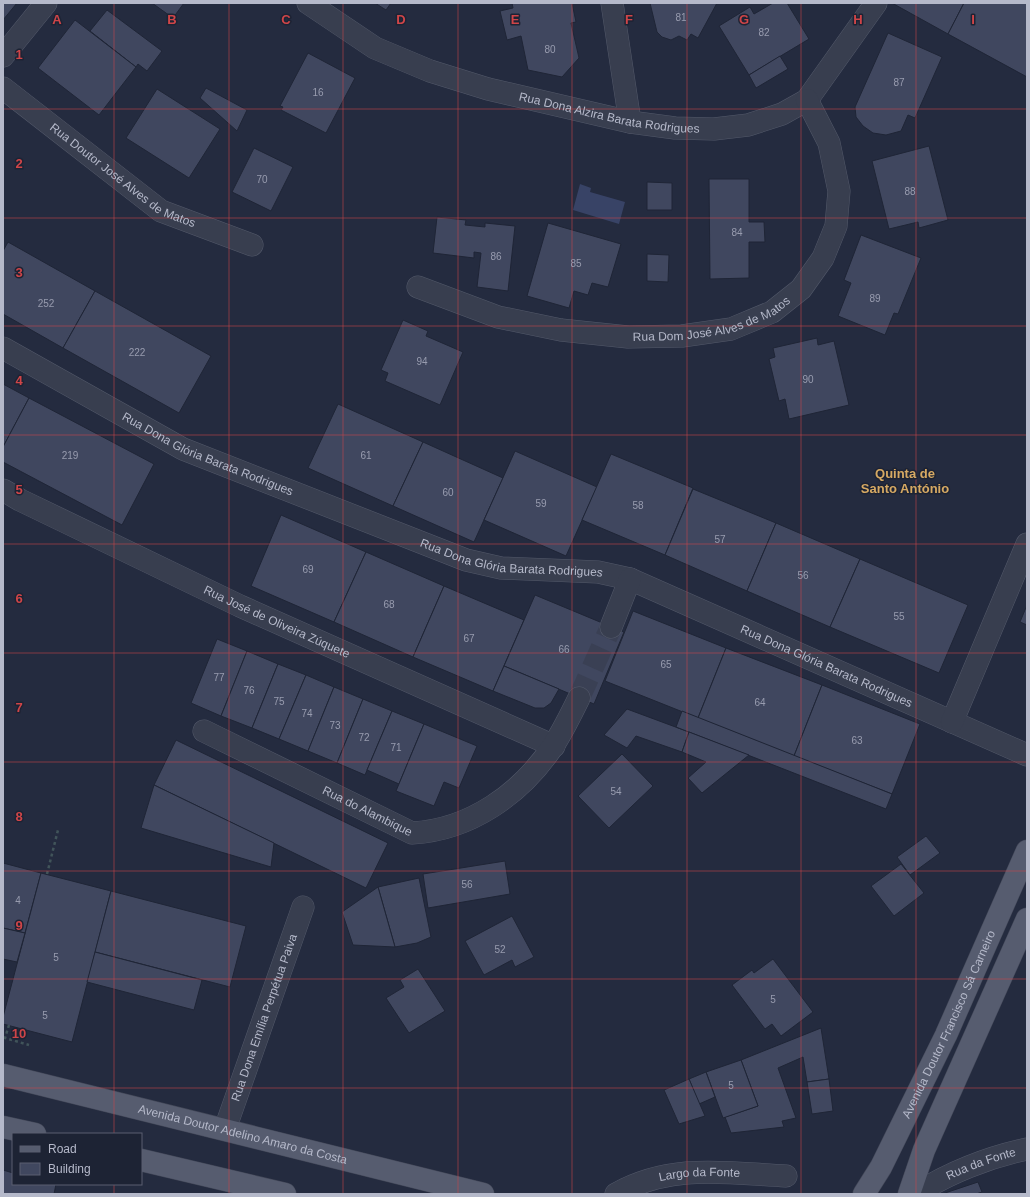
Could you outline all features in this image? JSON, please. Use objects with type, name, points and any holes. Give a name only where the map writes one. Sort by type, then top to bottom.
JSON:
[{"type":"main road","name":"Avenida Doutor Francisco Sá Carneiro","points":[[864,1194],[881,1167],[946,1035],[1027,851]]},
{"type":"main road","points":[[909,1194],[924,1150],[1027,919]]},
{"type":"main road","name":"Avenida Doutor Adelino Amaro da Costa","points":[[3,1075],[483,1194]]},
{"type":"main road","points":[[3,1127],[30,1133]]},
{"type":"main road","points":[[142,1160],[285,1194]]},
{"type":"street","points":[[3,56],[46,3]]},
{"type":"street","name":"Rua Dona Alzira Barata Rodrigues","points":[[308,3],[375,48],[430,71],[488,89],[630,122],[675,128],[714,129],[748,125],[782,114],[808,100],[876,3]]},
{"type":"street","points":[[612,3],[630,122]]},
{"type":"street","name":"Rua Doutor José Alves de Matos","points":[[3,88],[161,211],[252,245]]},
{"type":"street","name":"Rua Dom José Alves de Matos","points":[[418,287],[498,317],[561,330],[628,337],[682,336],[731,329],[772,312],[801,289],[823,258],[836,226],[839,191],[829,143],[808,100]]},
{"type":"street","name":"Rua Dona Glória Barata Rodrigues","points":[[3,348],[183,449],[452,555],[501,568],[598,572],[630,579],[1027,755]]},
{"type":"street","name":"Rua José de Oliveira Zúquete","points":[[3,490],[27,504],[240,606],[554,746]]},
{"type":"street","points":[[952,722],[1027,544]]},
{"type":"street","points":[[611,627],[630,579]]},
{"type":"street","name":"Rua do Alambique","points":[[204,731],[412,833],[430,832],[454,826],[481,814],[506,797],[531,774],[554,746],[580,698]]},
{"type":"street","name":"Rua Dona Emília Perpétua Paiva","points":[[225,1129],[303,907]]},
{"type":"street","name":"Rua da Fonte","points":[[916,1194],[954,1173],[1005,1154],[1027,1149]]},
{"type":"street","name":"Largo da Fonte","points":[[616,1194],[650,1179],[677,1173],[786,1176]]},
{"type":"path","points":[[47,874],[58,830]]},
{"type":"path","points":[[9,1025],[5,1038],[29,1045]]},
{"type":"water","points":[[580,184],[591,188],[590,192],[625,202],[619,224],[573,210]]},
{"type":"building","points":[[3,3],[17,3],[3,20]]},
{"type":"building","points":[[152,3],[184,3],[173,18]]},
{"type":"building","points":[[375,3],[391,3],[386,10]]},
{"type":"building","points":[[512,3],[572,3],[576,22],[571,23],[579,58],[562,77],[528,70],[521,36],[507,40],[500,11],[513,8]]},
{"type":"building","points":[[650,3],[717,3],[698,38],[691,34],[687,40],[679,36],[671,40],[662,37],[657,32]]},
{"type":"building","points":[[773,3],[787,3],[809,39],[749,75],[719,26],[750,7],[754,14]]},
{"type":"building","points":[[892,3],[964,3],[948,34]]},
{"type":"building","points":[[964,3],[1027,3],[1027,77],[948,34]]},
{"type":"building","points":[[107,10],[162,51],[147,71],[138,64],[136,67],[90,31]]},
{"type":"building","points":[[75,20],[136,67],[99,115],[38,68]]},
{"type":"building","points":[[888,33],[942,57],[915,118],[908,115],[901,131],[886,135],[873,133],[863,126],[856,117],[855,107]]},
{"type":"building","points":[[308,53],[355,78],[326,133],[281,110],[283,107],[280,106]]},
{"type":"building","points":[[780,56],[788,69],[756,88],[749,75]]},
{"type":"building","points":[[206,88],[247,110],[237,131],[200,98]]},
{"type":"building","points":[[157,89],[220,129],[189,178],[126,138]]},
{"type":"building","points":[[929,146],[948,220],[919,228],[918,222],[889,229],[872,161]]},
{"type":"building","points":[[254,148],[293,167],[271,211],[232,192]]},
{"type":"building","points":[[709,179],[749,179],[749,222],[764,222],[765,242],[749,242],[749,278],[710,279]]},
{"type":"building","points":[[647,182],[672,183],[672,210],[647,210]]},
{"type":"building","points":[[437,217],[466,220],[465,225],[485,227],[485,223],[515,226],[508,291],[477,287],[481,253],[474,252],[474,258],[433,253]]},
{"type":"building","points":[[548,223],[621,244],[608,287],[592,283],[588,295],[574,291],[569,308],[527,296]]},
{"type":"building","points":[[861,235],[921,258],[898,314],[894,313],[885,335],[838,316],[851,283],[844,280]]},
{"type":"building","points":[[8,242],[95,291],[63,348],[3,314],[3,251]]},
{"type":"building","points":[[647,254],[669,255],[668,282],[647,281]]},
{"type":"building","points":[[95,291],[211,356],[179,413],[63,348]]},
{"type":"building","points":[[403,320],[428,331],[426,336],[463,352],[440,405],[385,381],[388,373],[381,370]]},
{"type":"building","points":[[817,338],[818,345],[834,341],[849,405],[789,419],[785,399],[779,401],[769,359],[775,357],[773,348]]},
{"type":"building","points":[[3,384],[29,398],[3,447]]},
{"type":"building","points":[[29,398],[154,464],[122,525],[3,462],[3,447]]},
{"type":"building","points":[[338,404],[423,442],[393,506],[308,468]]},
{"type":"building","points":[[423,442],[503,478],[474,542],[393,506]]},
{"type":"building","points":[[515,451],[597,487],[566,556],[484,520]]},
{"type":"building","points":[[611,454],[693,488],[665,555],[582,520]]},
{"type":"building","points":[[693,489],[776,523],[747,591],[665,555]]},
{"type":"building","points":[[281,515],[366,552],[334,622],[251,586]]},
{"type":"building","points":[[776,523],[860,559],[830,627],[747,591]]},
{"type":"building","points":[[366,552],[444,586],[413,657],[334,622]]},
{"type":"building","points":[[860,559],[968,605],[939,673],[830,627]]},
{"type":"building","points":[[444,586],[524,620],[493,691],[413,657]]},
{"type":"building","points":[[535,595],[624,632],[594,704],[504,666]]},
{"type":"building","points":[[1027,605],[1027,625],[1020,622]]},
{"type":"building","points":[[633,611],[726,648],[698,718],[605,681]]},
{"type":"building","points":[[217,639],[247,651],[221,716],[191,703]]},
{"type":"building","points":[[726,648],[822,685],[794,756],[698,718]]},
{"type":"building","points":[[247,651],[278,664],[252,728],[221,716]]},
{"type":"building","points":[[278,664],[306,675],[279,739],[252,728]]},
{"type":"building","points":[[504,666],[559,689],[551,703],[544,708],[535,708],[493,691]]},
{"type":"building","points":[[306,675],[334,687],[308,751],[279,739]]},
{"type":"building","points":[[822,685],[920,724],[892,794],[794,756]]},
{"type":"building","points":[[334,687],[363,699],[337,763],[308,751]]},
{"type":"building","points":[[363,699],[392,711],[365,775],[337,763]]},
{"type":"building","points":[[627,709],[689,732],[682,752],[636,736],[627,748],[604,735]]},
{"type":"building","points":[[392,711],[424,724],[399,784],[367,770]]},
{"type":"building","points":[[682,711],[892,794],[886,809],[676,727]]},
{"type":"building","points":[[424,724],[477,746],[459,788],[444,782],[434,806],[396,791]]},
{"type":"building","points":[[689,732],[749,755],[702,793],[688,778],[706,762],[682,752]]},
{"type":"building","points":[[176,740],[388,843],[366,888],[154,785]]},
{"type":"building","points":[[622,754],[653,786],[609,828],[578,796]]},
{"type":"building","points":[[154,785],[274,843],[271,867],[141,828]]},
{"type":"building","points":[[926,836],[940,853],[910,875],[897,857]]},
{"type":"building","points":[[505,861],[510,894],[428,908],[423,874]]},
{"type":"building","points":[[3,863],[41,873],[25,933],[3,928]]},
{"type":"building","points":[[901,864],[924,893],[894,916],[871,886]]},
{"type":"building","points":[[41,873],[111,891],[72,1042],[3,1024],[3,1017]]},
{"type":"building","points":[[419,878],[431,937],[417,943],[395,947],[378,887]]},
{"type":"building","points":[[378,887],[395,947],[353,945],[342,912]]},
{"type":"building","points":[[111,891],[246,926],[230,987],[95,952]]},
{"type":"building","points":[[512,916],[534,957],[515,967],[512,960],[484,975],[465,941]]},
{"type":"building","points":[[3,928],[25,933],[17,962],[3,959]]},
{"type":"building","points":[[95,952],[202,980],[194,1010],[87,982]]},
{"type":"building","points":[[773,959],[813,1012],[781,1036],[772,1024],[765,1029],[732,985],[752,970],[754,973]]},
{"type":"building","points":[[418,969],[445,1011],[409,1033],[386,998],[404,987],[400,980]]},
{"type":"building","points":[[821,1028],[829,1079],[807,1082],[803,1057],[778,1068],[796,1118],[782,1121],[784,1127],[731,1133],[725,1117],[758,1106],[741,1060]]},
{"type":"building","points":[[741,1060],[758,1106],[723,1118],[706,1072]]},
{"type":"building","points":[[706,1072],[715,1097],[699,1104],[689,1079]]},
{"type":"building","points":[[689,1079],[705,1116],[679,1124],[664,1090]]},
{"type":"building","points":[[829,1079],[833,1111],[812,1114],[807,1082]]},
{"type":"building","points":[[3,1170],[12,1173],[12,1185],[56,1185],[54,1194],[3,1194]]},
{"type":"building","points":[[3,1170],[12,1173],[12,1185],[56,1185],[54,1194],[3,1194]]},
{"type":"building","points":[[978,1182],[982,1192],[976,1194],[942,1194]]},
{"type":"tunnel","points":[[579,698],[611,627]]},
{"type":"district","name":"Quinta de Santo António","points":[[905,480]]}]
